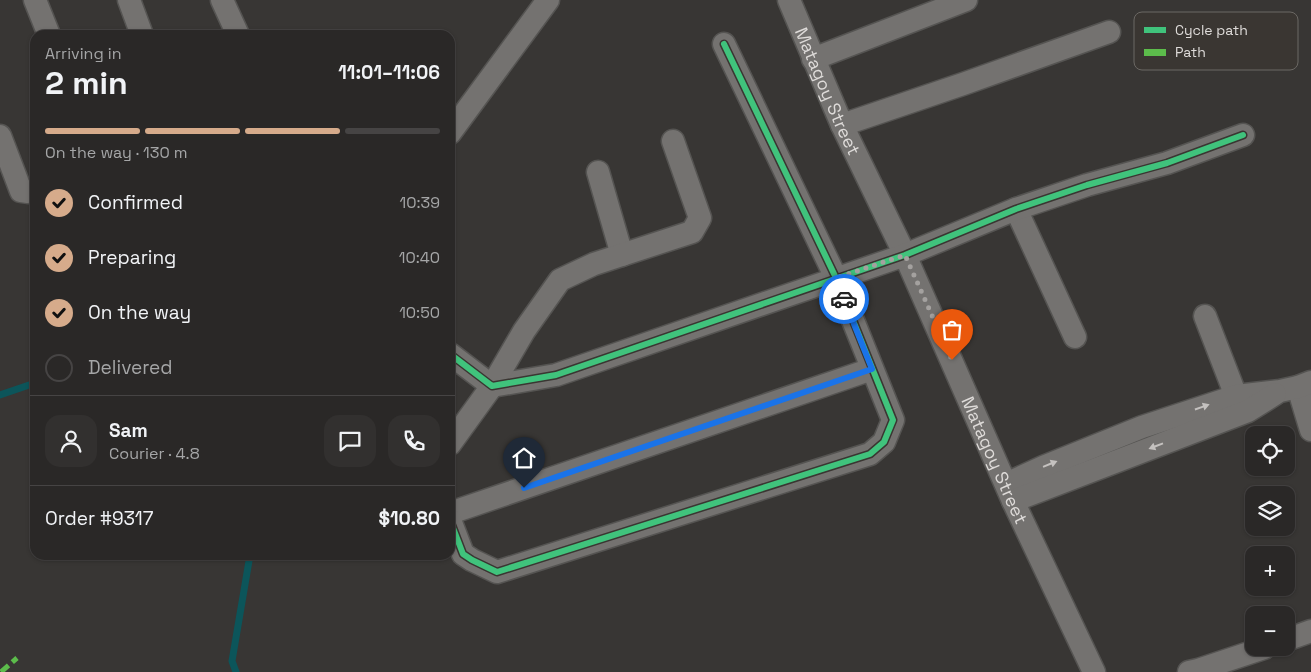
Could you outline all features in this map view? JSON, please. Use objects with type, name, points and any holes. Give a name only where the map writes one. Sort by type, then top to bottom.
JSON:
[{"type":"street","points":[[35,0],[46,30]]},
{"type":"street","points":[[129,0],[140,30]]},
{"type":"street","points":[[222,0],[236,30]]},
{"type":"street","points":[[455,126],[548,0]]},
{"type":"street","name":"Matagoy Street","points":[[789,0],[842,125],[905,255],[1010,492],[1094,672]]},
{"type":"street","points":[[813,59],[966,0]]},
{"type":"street","points":[[842,125],[1109,32]]},
{"type":"street","points":[[455,533],[463,554],[497,572],[870,454],[884,442],[894,420],[836,278],[724,44]]},
{"type":"street","points":[[455,358],[492,386],[556,375],[905,255],[1016,209],[1087,185],[1167,163],[1243,135]]},
{"type":"street","points":[[0,136],[21,191],[30,191]]},
{"type":"street","points":[[455,437],[492,386],[524,331],[560,280],[594,264],[692,232],[700,218],[673,141]]},
{"type":"street","points":[[598,172],[622,255]]},
{"type":"street","points":[[1016,209],[1075,337]]},
{"type":"street","points":[[1205,316],[1239,404]]},
{"type":"street","points":[[455,511],[872,369]]},
{"type":"street","points":[[1010,492],[1239,404],[1252,409],[1296,387],[1311,430]]},
{"type":"street","points":[[1295,637],[1311,631]]},
{"type":"street","points":[[1195,671],[1245,654]]},
{"type":"waterway","points":[[0,395],[30,385]]},
{"type":"waterway","points":[[236,672],[232,661],[249,560]]},
{"type":"marked path","points":[[1,672],[17,658]]},
{"type":"cycle path","points":[[455,533],[463,554],[497,572],[870,454],[884,442],[893,420],[836,278],[724,44]]},
{"type":"cycle path","points":[[455,358],[492,386],[556,375],[905,255],[1016,209],[1087,185],[1167,163],[1243,135]]},
{"type":"way so far","points":[[844,299],[836,278],[905,255],[952,360]]},
{"type":"route","points":[[524,488],[872,369],[844,299]]}]
